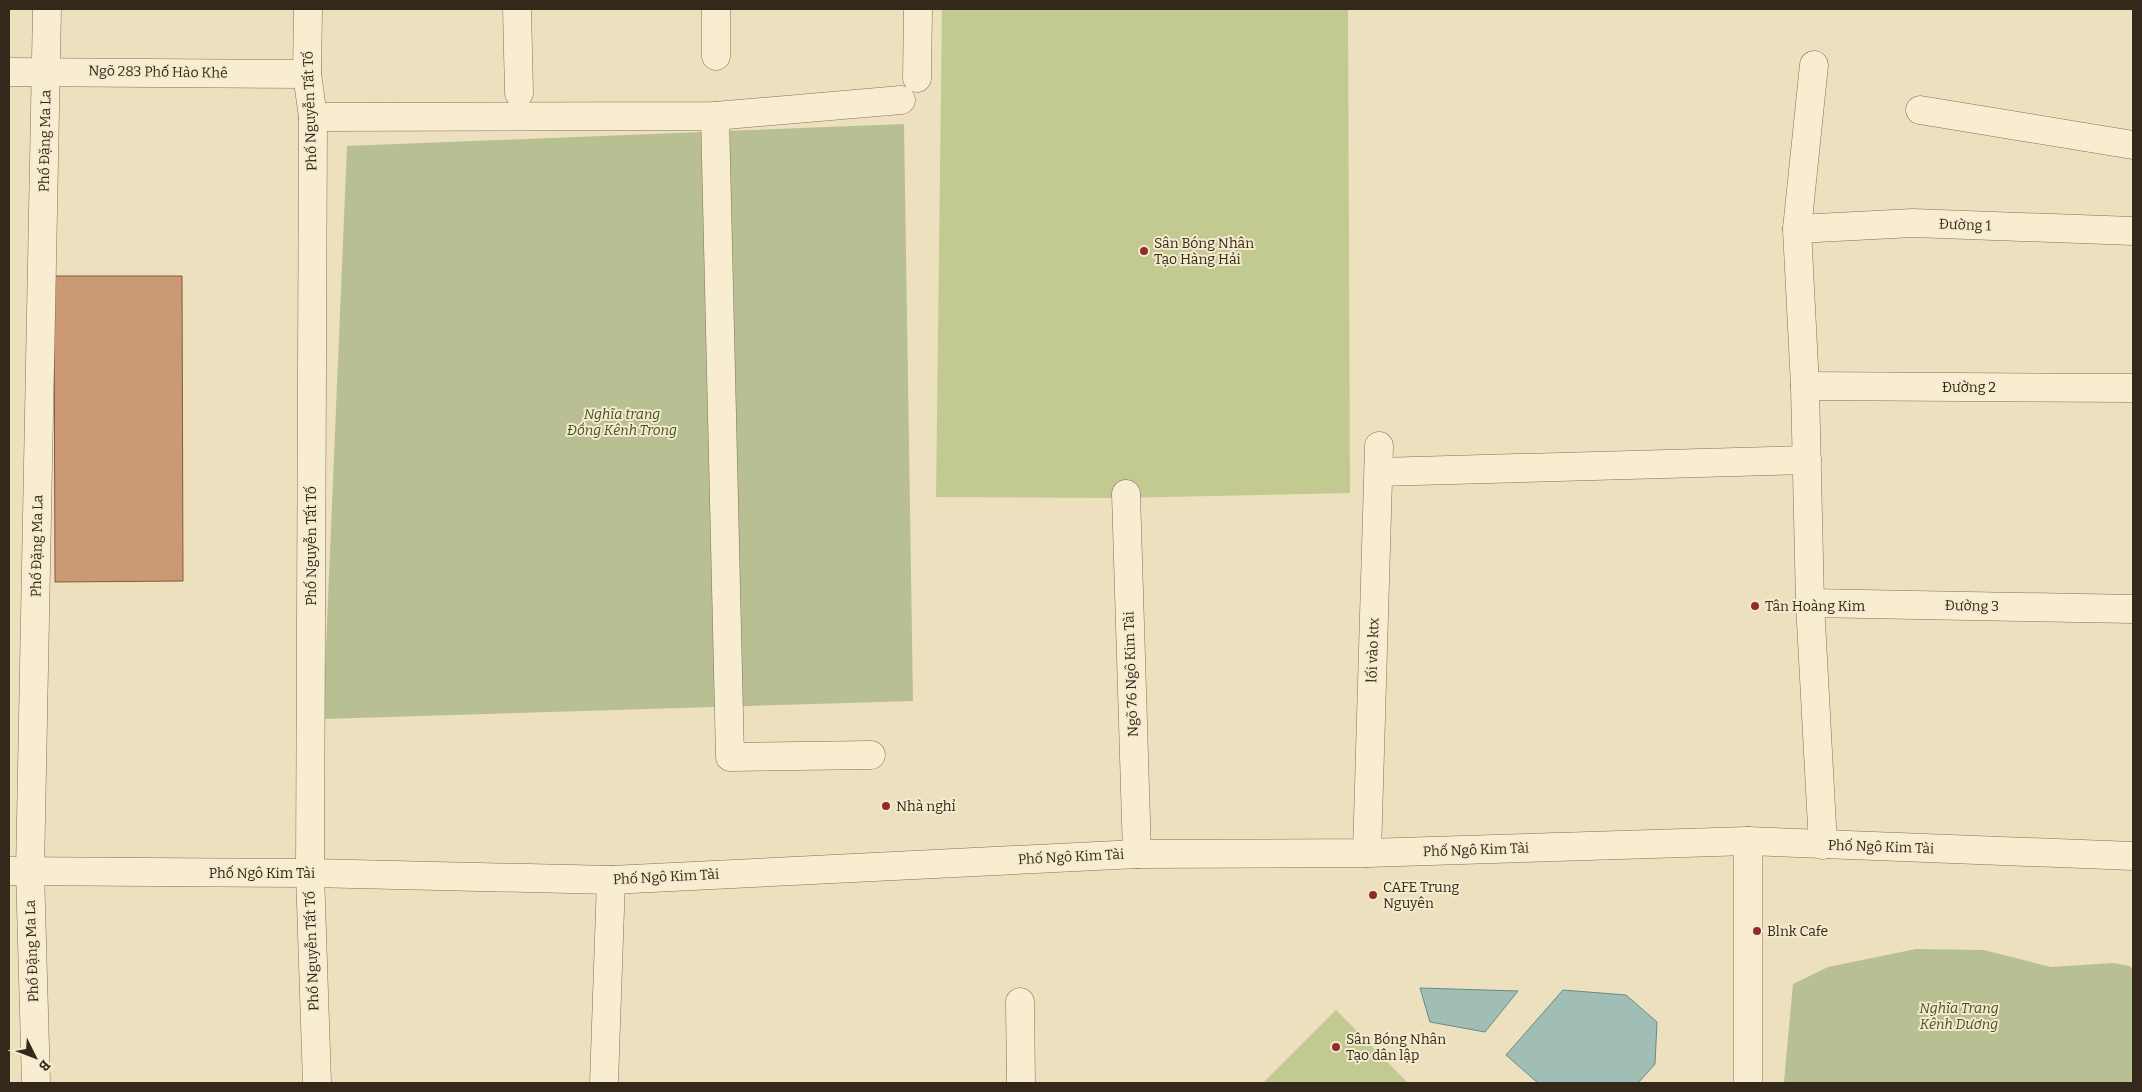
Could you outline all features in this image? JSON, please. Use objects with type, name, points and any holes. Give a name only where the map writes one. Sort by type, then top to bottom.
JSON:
[{"type":"street","name":"Phố Đặng Ma La","points":[[36,1083],[19,871],[47,71],[46,9]]},
{"type":"street","name":"Phố Nguyễn Tất Tố","points":[[308,9],[307,74],[313,117],[310,873],[317,1083]]},
{"type":"street","points":[[517,9],[519,93]]},
{"type":"street","points":[[716,9],[716,56]]},
{"type":"street","points":[[917,78],[918,9]]},
{"type":"street","points":[[1814,66],[1797,229],[1805,386],[1810,603],[1823,845]]},
{"type":"street","name":"Ngõ 283 Phố Hào Khê","points":[[9,72],[307,74]]},
{"type":"street","points":[[313,117],[715,116],[901,100]]},
{"type":"street","points":[[1920,110],[2133,144]]},
{"type":"street","points":[[715,116],[730,757],[871,755]]},
{"type":"street","name":"Đường 1","points":[[1797,229],[1913,223],[2133,231]]},
{"type":"street","name":"Đường 2","points":[[1805,386],[2133,388]]},
{"type":"street","name":"lối vào ktx","points":[[1367,853],[1379,459],[1807,460]]},
{"type":"street","name":"Ngõ 76 Ngô Kim Tài","points":[[1126,494],[1137,854]]},
{"type":"street","name":"Đường 3","points":[[1810,603],[2133,609]]},
{"type":"street","points":[[1748,841],[1748,1083]]},
{"type":"street","name":"Phố Ngô Kim Tài","points":[[19,871],[310,873],[611,880],[1137,854],[1367,853],[1748,841],[2133,856]]},
{"type":"street","points":[[604,1083],[611,880]]},
{"type":"street","points":[[1020,1002],[1021,1083]]},
{"type":"green space","name":"Sân Bóng Nhân Tạo Hàng Hải","points":[[942,9],[1348,9],[1350,493],[1120,498],[936,497]]},
{"type":"green space","name":"Nghĩa trang Đồng Kênh Trong","points":[[904,124],[913,701],[323,719],[347,146]]},
{"type":"green space","name":"Nghĩa Trang Kênh Dương","points":[[1916,949],[1984,950],[2051,967],[2113,963],[2130,966],[2133,971],[2133,1083],[1784,1082],[1793,984],[1828,967]]},
{"type":"green space","name":"Sân Bóng Nhân Tạo dân lập","points":[[1336,1010],[1408,1083],[1263,1083]]},
{"type":"water","points":[[1420,988],[1518,991],[1485,1032],[1430,1022]]},
{"type":"water","points":[[1563,990],[1626,995],[1657,1022],[1655,1064],[1638,1083],[1538,1083],[1506,1055]]},
{"type":"building","points":[[54,276],[182,276],[183,581],[55,582]]},
{"type":"place","name":"Sân Bóng Nhân Tạo Hàng Hải","points":[[1144,251]]},
{"type":"place","name":"Tân Hoàng Kim","points":[[1755,606]]},
{"type":"place","name":"Nhà nghỉ","points":[[886,806]]},
{"type":"place","name":"CAFE Trung Nguyên","points":[[1373,895]]},
{"type":"place","name":"Blnk Cafe","points":[[1757,931]]},
{"type":"place","name":"Sân Bóng Nhân Tạo dân lập","points":[[1336,1047]]}]
